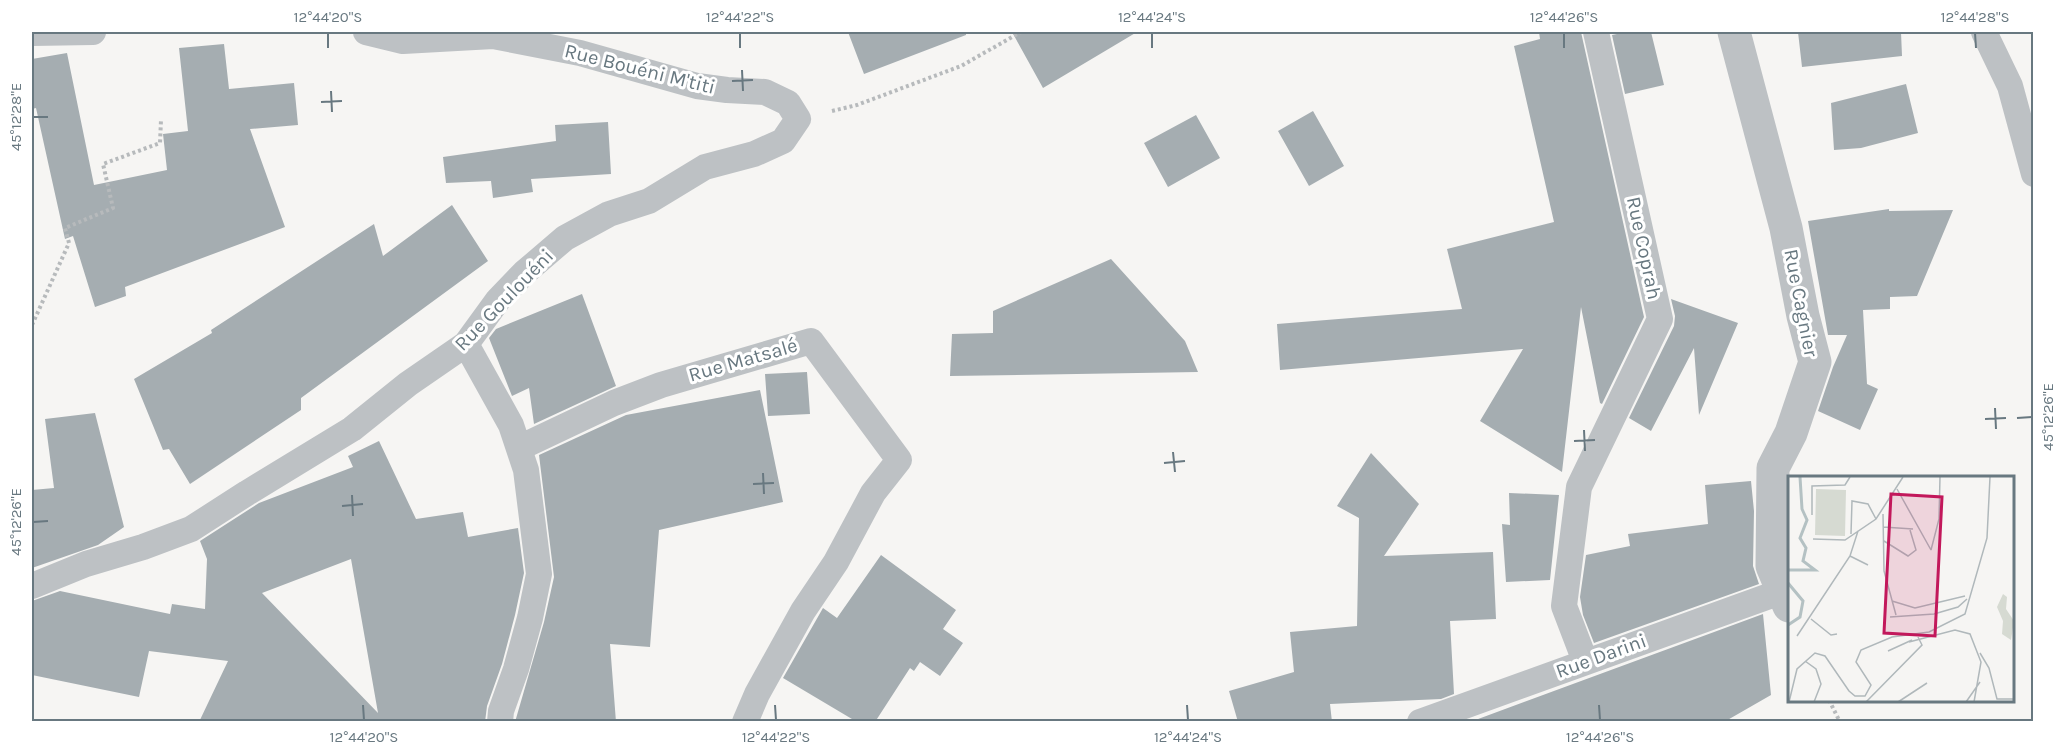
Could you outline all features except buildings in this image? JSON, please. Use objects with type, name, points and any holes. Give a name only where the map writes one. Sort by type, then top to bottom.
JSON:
[{"type":"street","name":"Rue Cagnier","points":[[1734,32],[1786,228],[1803,316],[1815,362],[1791,434],[1773,468],[1772,566],[1786,598]]},
{"type":"lane","points":[[32,33],[93,32]]},
{"type":"lane","name":"Rue Bouéni M'titi","points":[[366,32],[403,41],[493,36],[580,53],[697,86],[765,92],[788,103],[798,119]]},
{"type":"lane","name":"Rue Coprah","points":[[1585,661],[1564,606],[1579,487],[1660,319],[1596,32]]},
{"type":"lane","points":[[1984,32],[2010,86],[2034,174]]},
{"type":"lane","name":"Rue Goulouéni","points":[[32,586],[86,564],[143,547],[191,529],[352,429],[408,384],[466,344],[498,300],[524,273],[565,238],[609,214],[650,201],[705,167],[754,154],[783,141],[798,119]]},
{"type":"lane","name":"Rue Matsalé","points":[[519,448],[614,403],[661,385],[811,341],[899,460],[873,493],[836,562],[803,611],[757,694],[745,722]]},
{"type":"lane","points":[[466,344],[511,425],[526,470],[539,574],[530,618],[516,669],[501,711],[500,722]]},
{"type":"lane","name":"Rue Darini","points":[[1420,722],[1585,661],[1786,598]]},
{"type":"path","points":[[798,119],[857,105],[961,66],[1021,32]]},
{"type":"path","points":[[32,325],[69,243],[65,228],[113,208],[103,164],[160,143],[161,120]]},
{"type":"path","points":[[1830,702],[1840,722]]}]
